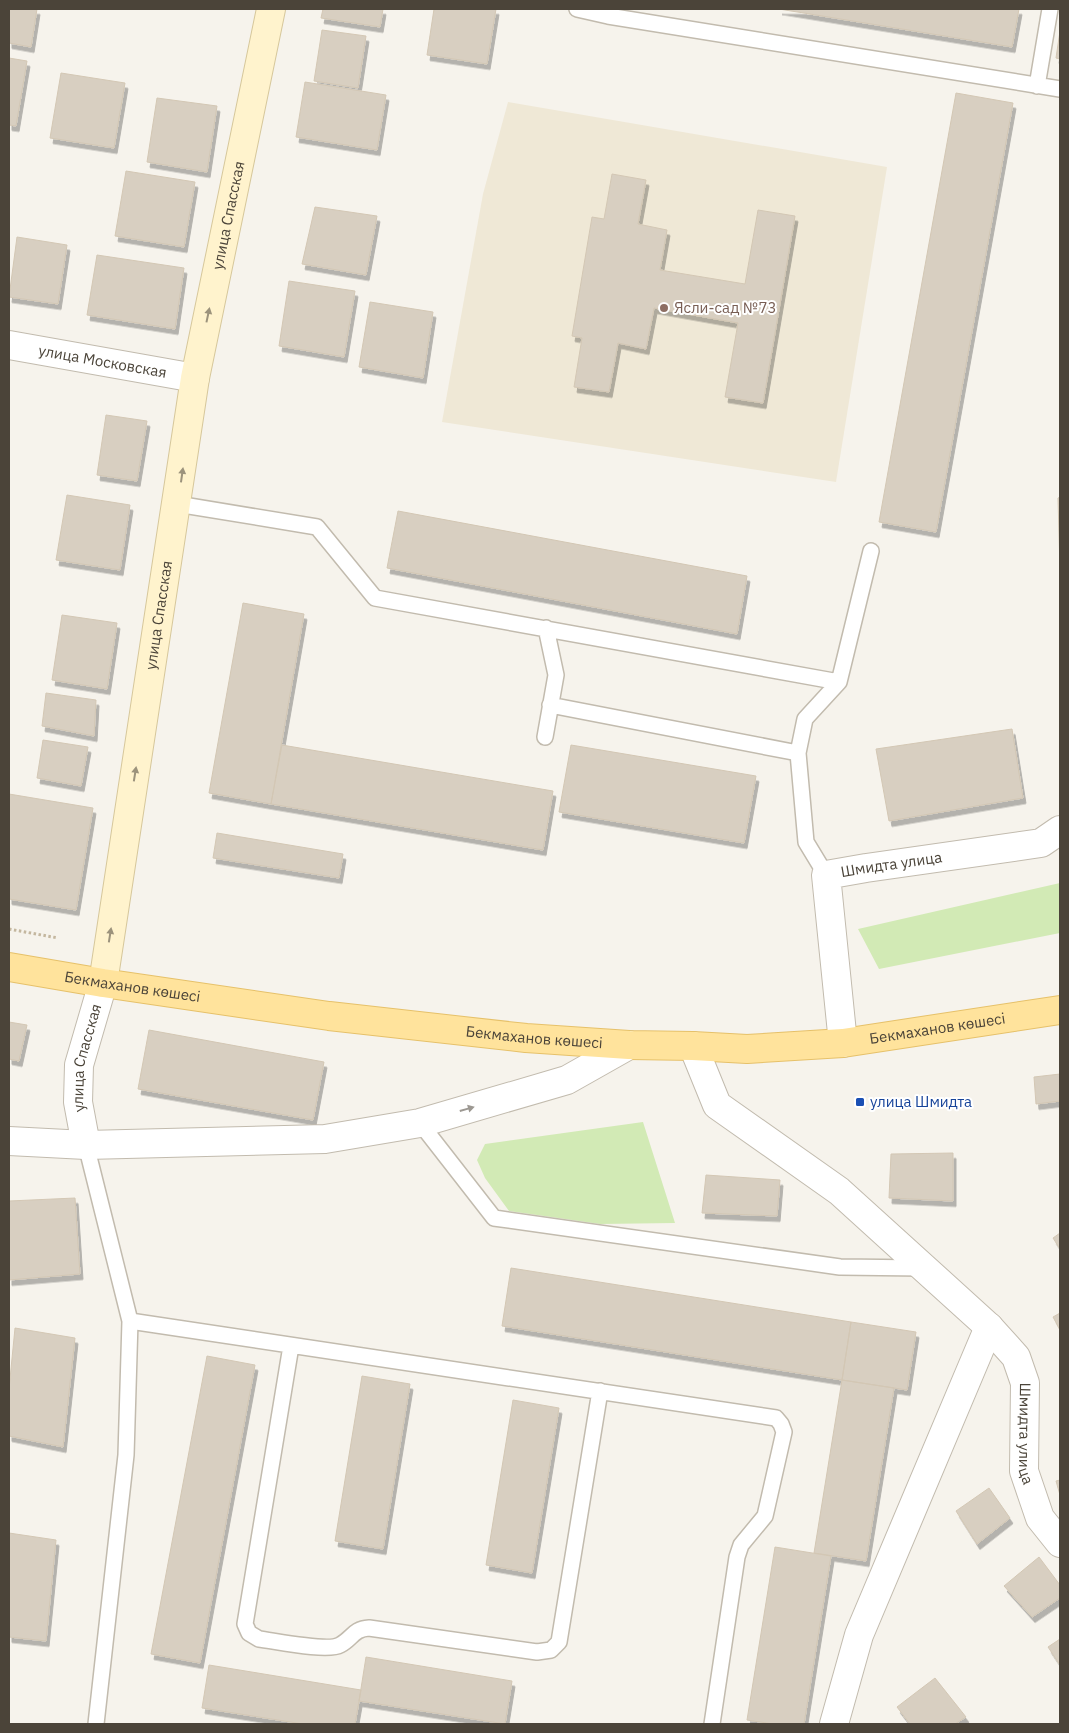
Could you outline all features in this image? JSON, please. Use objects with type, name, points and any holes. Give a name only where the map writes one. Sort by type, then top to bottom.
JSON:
[{"type":"main road","name":"Бекмаханов көшесі","points":[[9,967],[103,983],[329,1016],[526,1038],[628,1045],[747,1049],[843,1044],[1060,1010]]},
{"type":"street","name":"улица Спасская","points":[[86,1145],[78,1102],[79,1065],[103,983],[196,378],[271,9]]},
{"type":"street","name":"улица Московская","points":[[9,345],[196,378]]},
{"type":"street","name":"Шмидта улица","points":[[843,1044],[826,875],[1041,843],[1060,830]]},
{"type":"street","points":[[9,1141],[86,1145],[325,1139],[420,1123],[567,1080],[628,1045]]},
{"type":"street","points":[[692,1046],[717,1105],[839,1191],[989,1327],[859,1635],[834,1724]]},
{"type":"street","name":"Шмидта улица","points":[[989,1327],[1016,1357],[1025,1383],[1024,1471],[1040,1518],[1060,1543]]},
{"type":"lane","points":[[577,9],[608,16],[1060,90]]},
{"type":"lane","points":[[1037,86],[1050,9]]},
{"type":"lane","points":[[177,504],[317,527],[375,598],[839,682]]},
{"type":"lane","points":[[826,875],[806,842],[798,753],[805,719],[839,682],[871,551]]},
{"type":"lane","points":[[545,737],[556,675],[546,628]]},
{"type":"lane","points":[[550,705],[798,753]]},
{"type":"lane","points":[[420,1123],[494,1218],[840,1267],[926,1268]]},
{"type":"lane","points":[[86,1145],[130,1321],[126,1455],[96,1724]]},
{"type":"lane","points":[[130,1321],[776,1418],[784,1432],[765,1516],[741,1545],[737,1557],[712,1724]]},
{"type":"lane","points":[[290,1346],[245,1624],[249,1633],[259,1639],[328,1648],[340,1646],[357,1630],[369,1628],[537,1652],[551,1650],[559,1642],[600,1391]]},
{"type":"path","points":[[9,929],[58,938]]},
{"type":"shaded area","name":"Ясли-сад №73","points":[[508,102],[887,167],[836,482],[442,422],[483,194]]},
{"type":"green space","points":[[1060,883],[1060,933],[879,969],[858,929]]},
{"type":"green space","points":[[643,1122],[675,1223],[600,1224],[509,1211],[485,1178],[477,1160],[485,1144]]},
{"type":"building","points":[[9,9],[37,9],[31,47],[9,43]]},
{"type":"building","points":[[323,9],[383,9],[380,27],[321,18]]},
{"type":"building","points":[[434,9],[496,9],[487,64],[427,55]]},
{"type":"building","points":[[779,9],[1019,9],[1012,47]]},
{"type":"building","points":[[322,30],[366,36],[358,88],[314,81]]},
{"type":"building","points":[[1060,31],[1060,59],[1056,58]]},
{"type":"building","points":[[9,58],[27,61],[16,126],[9,125]]},
{"type":"building","points":[[61,73],[125,83],[114,148],[50,138]]},
{"type":"building","points":[[305,82],[386,95],[377,150],[296,137]]},
{"type":"building","points":[[956,93],[1013,103],[936,532],[879,522]]},
{"type":"building","points":[[157,98],[217,106],[207,172],[147,162]]},
{"type":"building","points":[[126,171],[195,182],[184,247],[115,236]]},
{"type":"building","points":[[612,174],[646,180],[638,224],[667,230],[660,270],[745,284],[758,210],[795,216],[763,403],[725,397],[738,323],[654,308],[646,349],[618,343],[609,392],[574,387],[582,338],[572,336],[592,217],[604,219]]},
{"type":"building","points":[[315,207],[377,216],[366,275],[302,264]]},
{"type":"building","points":[[17,237],[67,245],[58,304],[9,297]]},
{"type":"building","points":[[97,255],[184,268],[175,329],[87,315]]},
{"type":"building","points":[[289,281],[355,291],[344,357],[279,346]]},
{"type":"building","points":[[370,302],[433,312],[423,378],[359,367]]},
{"type":"building","points":[[106,415],[147,421],[137,481],[97,475]]},
{"type":"building","points":[[67,495],[130,505],[120,570],[56,560]]},
{"type":"building","points":[[1060,497],[1060,570],[1058,498]]},
{"type":"building","points":[[398,511],[747,576],[737,634],[387,568]]},
{"type":"building","points":[[243,603],[304,614],[271,804],[209,793]]},
{"type":"building","points":[[62,615],[117,623],[107,689],[52,680]]},
{"type":"building","points":[[46,693],[96,700],[94,736],[42,726]]},
{"type":"building","points":[[1012,729],[1023,798],[889,821],[876,749]]},
{"type":"building","points":[[43,740],[88,747],[81,786],[37,778]]},
{"type":"building","points":[[282,745],[553,791],[543,850],[271,804]]},
{"type":"building","points":[[571,745],[756,776],[744,843],[559,812]]},
{"type":"building","points":[[9,794],[93,808],[76,910],[9,899]]},
{"type":"building","points":[[217,833],[343,854],[339,878],[213,858]]},
{"type":"building","points":[[9,1022],[27,1025],[19,1061],[9,1059]]},
{"type":"building","points":[[149,1030],[324,1062],[313,1120],[138,1089]]},
{"type":"building","points":[[1060,1074],[1060,1101],[1036,1104],[1034,1077]]},
{"type":"building","points":[[953,1153],[953,1201],[889,1198],[891,1154]]},
{"type":"building","points":[[706,1175],[780,1180],[777,1216],[702,1213]]},
{"type":"building","points":[[75,1198],[80,1274],[9,1280],[9,1201]]},
{"type":"building","points":[[1060,1233],[1060,1249],[1053,1238]]},
{"type":"building","points":[[511,1268],[851,1322],[842,1380],[502,1326]]},
{"type":"building","points":[[1060,1313],[1060,1330],[1053,1317]]},
{"type":"building","points":[[851,1322],[916,1332],[907,1390],[842,1380]]},
{"type":"building","points":[[15,1328],[75,1338],[63,1447],[9,1436],[9,1389]]},
{"type":"building","points":[[207,1356],[255,1365],[200,1663],[151,1654]]},
{"type":"building","points":[[362,1376],[410,1384],[383,1549],[335,1541]]},
{"type":"building","points":[[842,1380],[894,1388],[866,1561],[814,1553]]},
{"type":"building","points":[[513,1400],[559,1408],[532,1573],[486,1565]]},
{"type":"building","points":[[1060,1480],[1060,1495],[1056,1481]]},
{"type":"building","points":[[989,1488],[1010,1518],[977,1544],[956,1511]]},
{"type":"building","points":[[9,1533],[56,1540],[46,1641],[9,1637]]},
{"type":"building","points":[[775,1547],[831,1556],[804,1724],[773,1724],[747,1720]]},
{"type":"building","points":[[1039,1557],[1060,1585],[1060,1598],[1032,1617],[1004,1586]]},
{"type":"building","points":[[1060,1639],[1060,1665],[1048,1647]]},
{"type":"building","points":[[366,1657],[512,1681],[505,1724],[359,1701]]},
{"type":"building","points":[[209,1665],[361,1690],[355,1724],[303,1724],[202,1708]]},
{"type":"building","points":[[935,1678],[966,1717],[955,1724],[910,1724],[897,1707]]},
{"type":"place","name":"Ясли-сад №73","points":[[664,308]]},
{"type":"place","name":"улица Шмидта","points":[[860,1102]]}]
